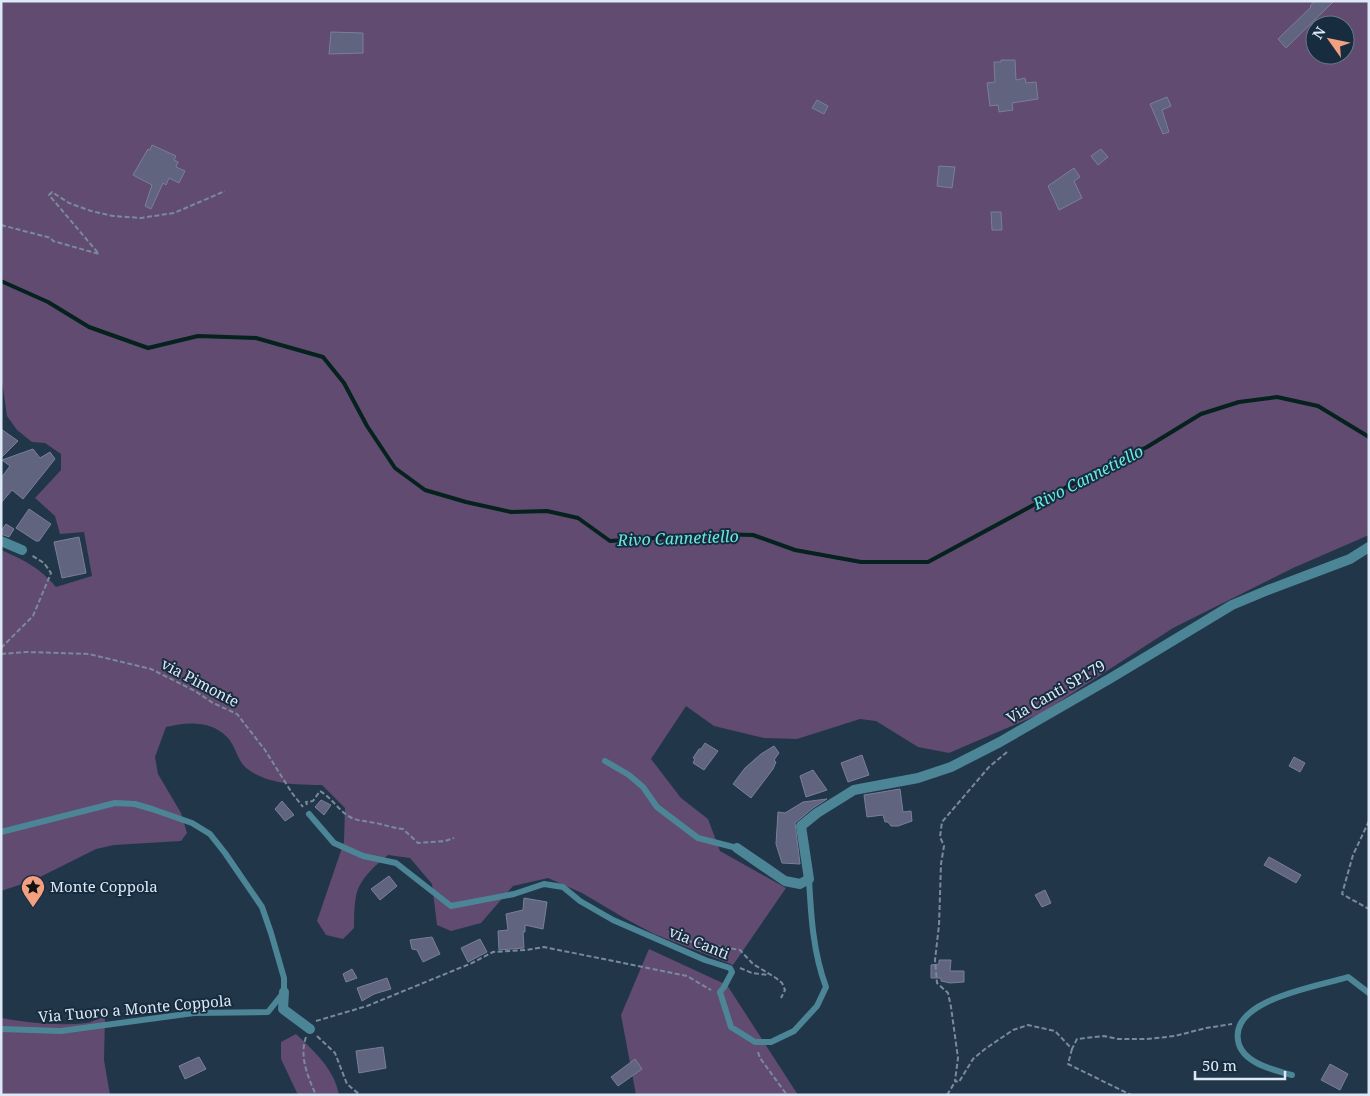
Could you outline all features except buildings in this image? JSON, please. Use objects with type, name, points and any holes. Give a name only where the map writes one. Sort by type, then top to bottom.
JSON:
[{"type":"street","points":[[1,541],[22,550]]},
{"type":"street","name":"Via Canti SP179","points":[[809,879],[801,826],[817,813],[854,790],[918,778],[951,767],[1005,739],[1111,678],[1232,605],[1350,559],[1369,546]]},
{"type":"street","points":[[737,848],[785,881],[800,884],[809,879]]},
{"type":"street","points":[[284,992],[283,1009],[310,1029]]},
{"type":"lane","points":[[605,761],[643,786],[657,806],[698,838],[737,848]]},
{"type":"lane","points":[[1,832],[115,803],[135,804],[192,823],[210,834],[262,907],[272,933],[284,978],[284,992]]},
{"type":"lane","name":"via Canti","points":[[309,814],[334,843],[363,856],[396,863],[450,906],[514,894],[544,884],[563,887],[580,901],[613,920],[705,960],[730,968],[732,972],[720,992]]},
{"type":"lane","points":[[720,992],[731,1026],[754,1042],[771,1042],[794,1031],[817,1006],[826,987],[821,973],[812,930],[809,879]]},
{"type":"lane","points":[[1292,1075],[1275,1071],[1243,1054],[1238,1044],[1236,1032],[1246,1015],[1266,1002],[1308,986],[1333,982],[1348,977],[1369,993]]},
{"type":"lane","name":"Via Tuoro a Monte Coppola","points":[[1,1030],[61,1031],[194,1013],[268,1012],[284,992]]},
{"type":"path","points":[[1,225],[51,238],[53,241],[99,254],[49,195],[52,192],[70,203],[91,211],[114,216],[141,218],[174,213],[225,191]]},
{"type":"path","points":[[1,648],[32,616],[51,573],[44,563],[22,550]]},
{"type":"path","name":"via Pimonte","points":[[1,654],[27,652],[89,654],[151,669],[195,691],[213,703],[237,714],[265,750],[292,794],[309,814]]},
{"type":"path","points":[[947,1095],[955,1081],[958,1058],[948,993],[938,983],[935,964],[939,925],[940,864],[944,846],[940,837],[942,822],[988,767],[1006,752],[1010,742],[1005,739]]},
{"type":"path","points":[[309,814],[306,802],[313,801],[320,791],[326,794],[349,816],[360,821],[380,824],[389,828],[403,829],[418,843],[444,841],[454,838]]},
{"type":"path","points":[[1369,821],[1352,855],[1342,894],[1369,909]]},
{"type":"path","points":[[670,945],[687,941],[740,950],[753,964],[768,972],[782,983],[785,990],[781,998]]},
{"type":"path","points":[[316,1095],[302,1052],[304,1041],[315,1021],[367,1006],[472,963],[493,952],[544,947],[687,976],[708,989],[720,992]]},
{"type":"path","points":[[731,970],[742,968],[752,973],[768,975],[768,972]]},
{"type":"path","points":[[1131,1095],[1068,1064],[1072,1048],[1077,1039],[1104,1036],[1147,1040],[1175,1036],[1227,1024],[1239,1024]]},
{"type":"path","points":[[955,1081],[959,1082],[973,1059],[984,1049],[1013,1030],[1028,1026],[1054,1031],[1072,1048]]},
{"type":"path","points":[[310,1029],[335,1052],[347,1084],[360,1095]]},
{"type":"path","points":[[754,1042],[760,1058],[787,1095]]},
{"type":"shaded area","points":[[1,1],[1369,1],[1369,535],[1293,568],[1173,628],[1042,713],[949,753],[918,747],[876,721],[860,719],[797,739],[764,738],[714,726],[686,706],[651,759],[681,798],[708,819],[720,851],[786,888],[733,965],[654,934],[582,893],[548,878],[513,886],[481,923],[451,931],[437,925],[432,884],[410,858],[388,855],[369,873],[358,890],[355,904],[354,928],[343,939],[326,935],[317,921],[344,842],[345,808],[322,785],[282,783],[253,773],[242,764],[232,744],[221,731],[206,725],[190,723],[166,727],[155,757],[158,774],[181,813],[187,833],[181,841],[114,845],[96,849],[34,880],[1,891],[1,550],[31,565],[56,587],[92,576],[84,532],[60,534],[55,516],[35,498],[61,470],[61,454],[45,443],[32,442],[17,430],[7,416],[1,374]]},
{"type":"shaded area","points":[[649,949],[727,985],[798,1095],[636,1095],[621,1015]]},
{"type":"shaded area","points":[[105,1016],[104,1060],[110,1095],[1,1095],[1,1018],[33,1023],[66,1024],[92,1022]]},
{"type":"shaded area","points":[[296,1034],[328,1069],[337,1086],[339,1095],[298,1095],[281,1059],[281,1042]]},
{"type":"waterway","name":"Rivo Cannetiello","points":[[1,281],[48,302],[89,327],[148,348],[198,336],[256,338],[323,357],[344,383],[367,426],[395,468],[425,490],[511,512],[547,511],[578,518],[610,541],[714,534],[753,535],[795,550],[861,562],[928,562],[1089,475],[1147,447],[1201,414],[1239,402],[1277,397],[1318,406],[1369,437]]},
{"type":"place","name":"Monte Coppola","points":[[33,908]]}]
